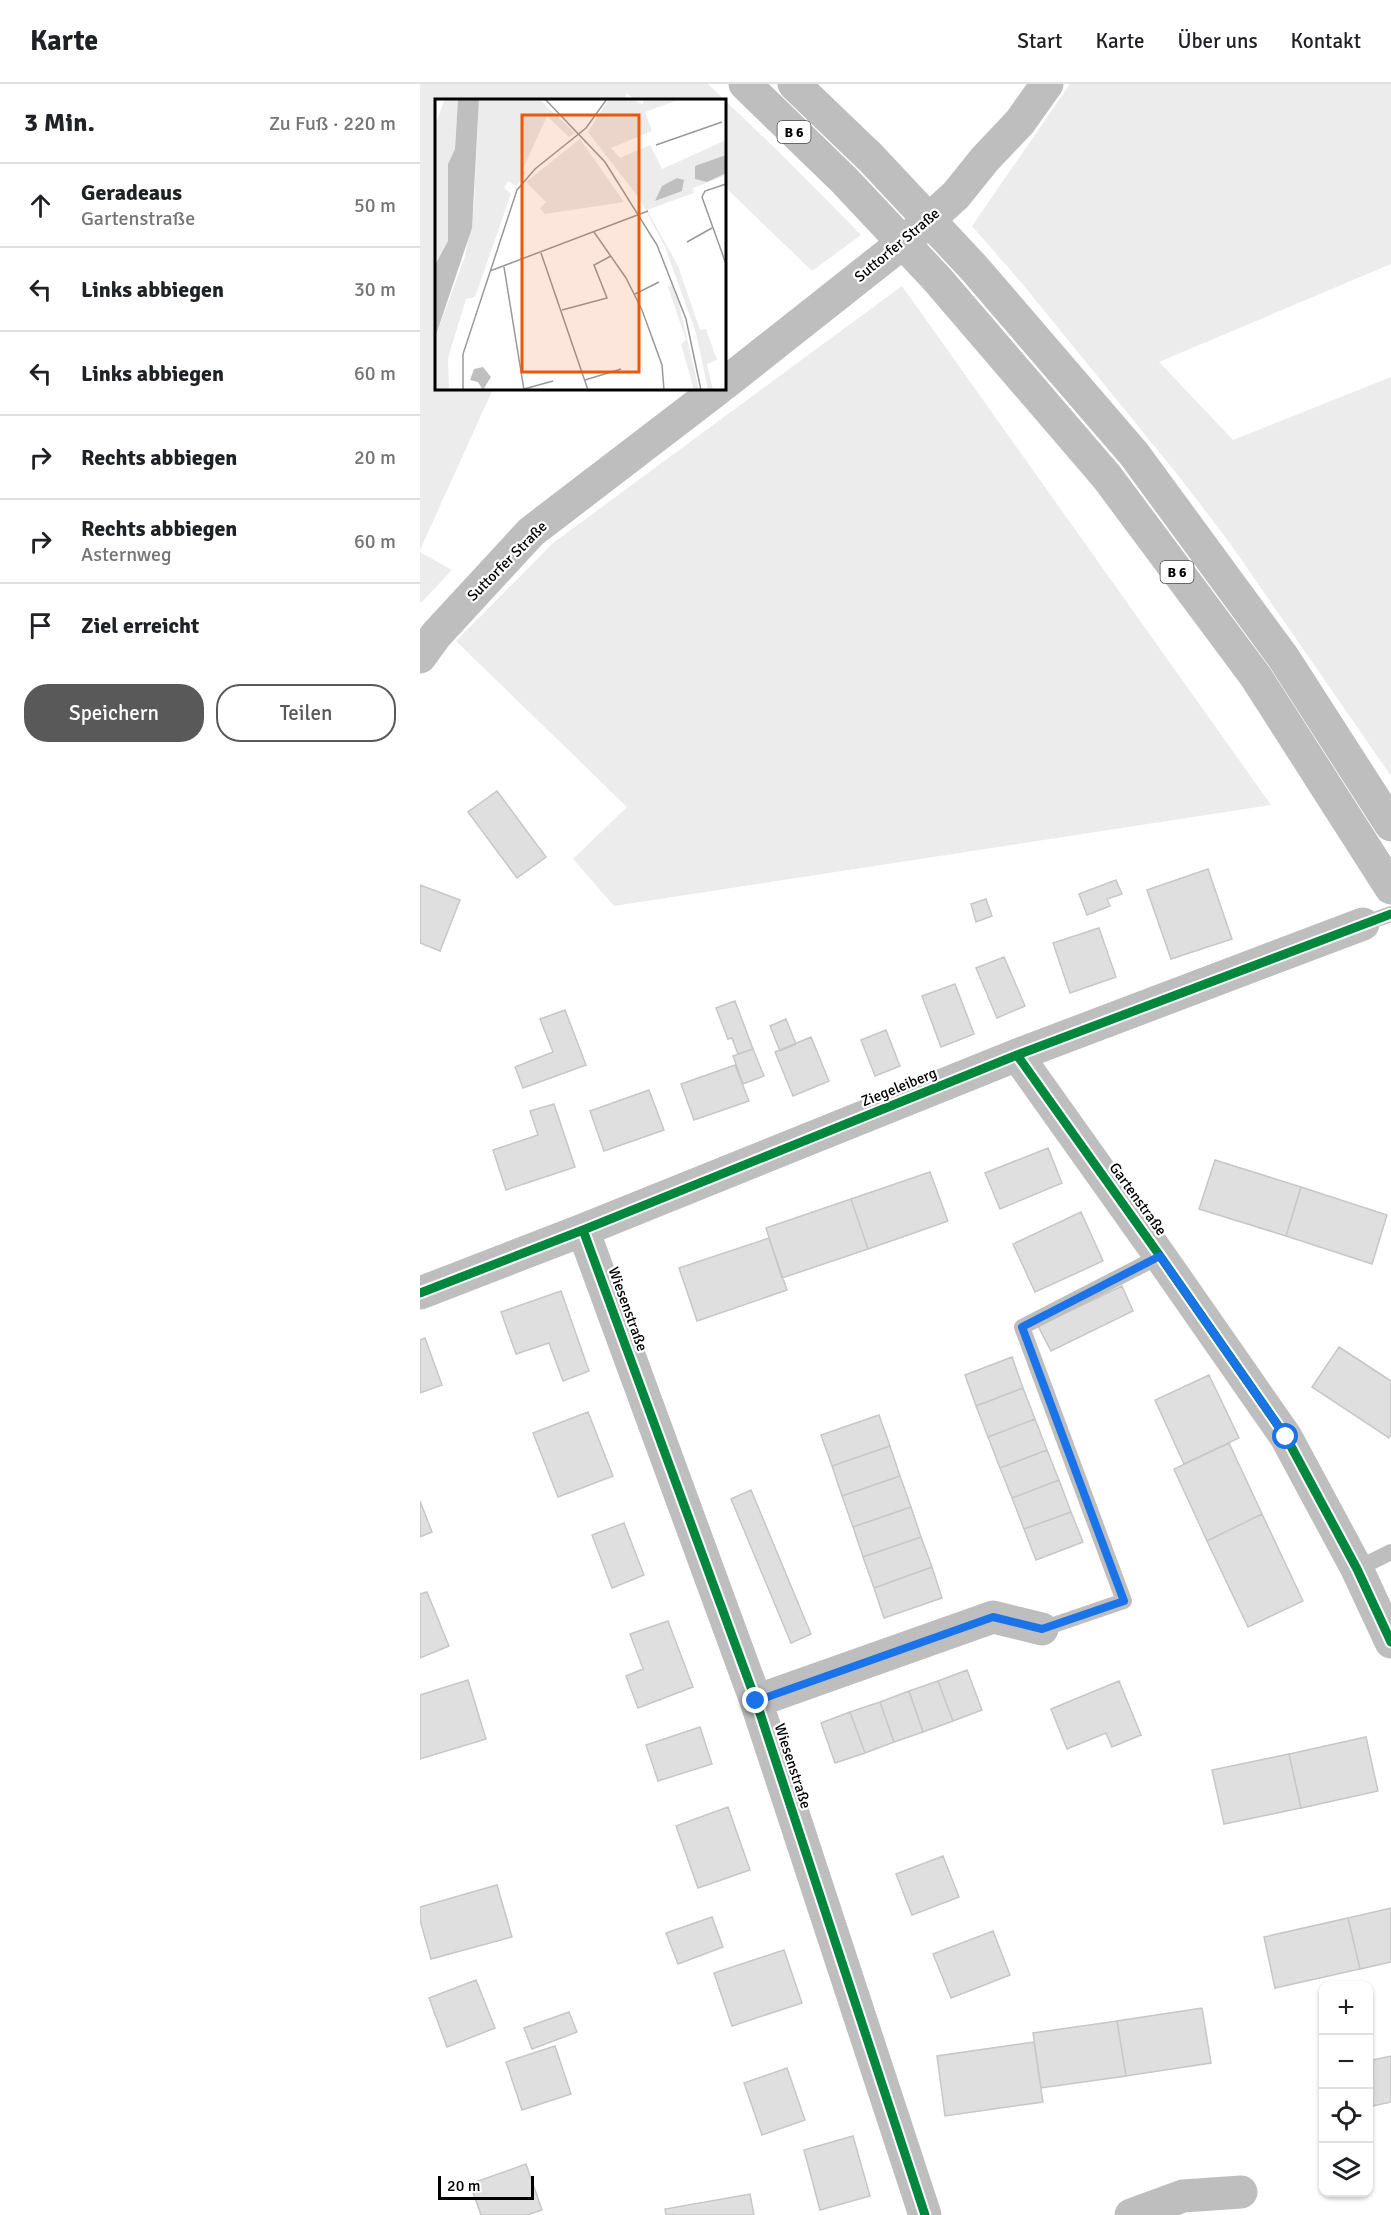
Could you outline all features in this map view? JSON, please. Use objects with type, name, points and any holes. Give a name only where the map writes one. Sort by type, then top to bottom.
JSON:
[{"type":"main road","name":"B 6","points":[[745,84],[844,180],[937,279],[1107,477],[1256,677],[1384,903]]},
{"type":"main road","name":"B 6","points":[[794,84],[871,158],[974,268],[1134,454],[1283,657],[1391,825]]},
{"type":"main road","name":"Suttorfer Straße","points":[[726,382],[910,237],[956,195],[985,159],[1020,122],[1047,84]]},
{"type":"main road","name":"Suttorfer Straße","points":[[420,657],[436,635],[531,532],[716,390]]},
{"type":"main road","name":"Ziegeleiberg","points":[[420,1293],[583,1230],[1017,1055],[1384,903]]},
{"type":"main road","name":"Gartenstraße","points":[[1017,1055],[1286,1437],[1357,1569],[1391,1642]]},
{"type":"main road","name":"Wiesenstraße","points":[[583,1230],[756,1701],[925,2215]]},
{"type":"main road","points":[[756,1701],[993,1617],[1042,1629]]},
{"type":"main road","points":[[1131,2215],[1183,2196],[1241,2192]]},
{"type":"lane","points":[[1042,1629],[1124,1601],[1022,1327],[1160,1256]]},
{"type":"lane","points":[[1357,1569],[1391,1552]]},
{"type":"shaded area","points":[[420,84],[708,84],[724,99],[634,99],[627,93],[624,99],[435,99],[435,390],[493,390],[420,550]]},
{"type":"shaded area","points":[[1070,84],[1391,84],[1391,264],[1159,362],[1233,440],[1391,377],[1391,776],[1229,542],[1177,474],[1020,281],[972,226]]},
{"type":"shaded area","points":[[726,101],[861,235],[812,271],[726,188]]},
{"type":"shaded area","points":[[902,286],[1271,805],[614,906],[573,859],[627,807],[456,641],[553,543]]},
{"type":"shaded area","points":[[420,552],[452,570],[420,604]]},
{"type":"building","points":[[497,791],[546,857],[517,878],[468,812]]},
{"type":"building","points":[[1208,869],[1232,939],[1171,959],[1147,890]]},
{"type":"building","points":[[1116,880],[1122,894],[1107,899],[1110,906],[1087,915],[1079,894]]},
{"type":"building","points":[[420,885],[460,900],[440,951],[420,943]]},
{"type":"building","points":[[986,899],[992,916],[976,922],[971,904]]},
{"type":"building","points":[[1099,928],[1116,977],[1070,993],[1053,943]]},
{"type":"building","points":[[1004,957],[1025,1006],[997,1018],[976,968]]},
{"type":"building","points":[[955,984],[974,1034],[941,1047],[922,996]]},
{"type":"building","points":[[735,1001],[753,1049],[738,1054],[732,1038],[728,1039],[716,1008]]},
{"type":"building","points":[[565,1010],[586,1065],[523,1088],[515,1067],[553,1052],[540,1019]]},
{"type":"building","points":[[786,1019],[796,1044],[780,1051],[770,1026]]},
{"type":"building","points":[[886,1030],[900,1066],[875,1076],[861,1040]]},
{"type":"building","points":[[811,1037],[829,1081],[793,1096],[775,1052]]},
{"type":"building","points":[[753,1049],[764,1076],[743,1084],[733,1056]]},
{"type":"building","points":[[735,1065],[749,1101],[694,1120],[681,1084]]},
{"type":"building","points":[[649,1090],[664,1130],[604,1151],[590,1111]]},
{"type":"building","points":[[554,1104],[575,1167],[506,1190],[493,1150],[538,1135],[530,1111]]},
{"type":"building","points":[[1048,1148],[1062,1183],[1000,1209],[985,1173]]},
{"type":"building","points":[[1215,1160],[1301,1187],[1286,1236],[1199,1209]]},
{"type":"building","points":[[930,1172],[948,1221],[868,1249],[851,1199]]},
{"type":"building","points":[[1301,1187],[1387,1215],[1372,1264],[1286,1236]]},
{"type":"building","points":[[851,1199],[868,1249],[782,1278],[766,1228]]},
{"type":"building","points":[[1081,1212],[1103,1261],[1035,1292],[1013,1244]]},
{"type":"building","points":[[769,1238],[787,1290],[697,1321],[679,1268]]},
{"type":"building","points":[[1122,1286],[1133,1311],[1051,1351],[1038,1326]]},
{"type":"building","points":[[561,1291],[589,1371],[563,1381],[549,1343],[516,1354],[501,1312]]},
{"type":"building","points":[[425,1338],[442,1385],[420,1393],[420,1340]]},
{"type":"building","points":[[1339,1347],[1391,1381],[1391,1435],[1389,1438],[1312,1387]]},
{"type":"building","points":[[1012,1357],[1023,1388],[976,1406],[965,1375]]},
{"type":"building","points":[[1209,1375],[1239,1438],[1184,1464],[1155,1400]]},
{"type":"building","points":[[1023,1388],[1035,1419],[988,1437],[976,1406]]},
{"type":"building","points":[[588,1412],[613,1476],[558,1497],[533,1433]]},
{"type":"building","points":[[879,1415],[890,1446],[832,1466],[821,1435]]},
{"type":"building","points":[[1035,1419],[1047,1450],[1000,1468],[988,1437]]},
{"type":"building","points":[[1229,1443],[1262,1514],[1207,1541],[1174,1469]]},
{"type":"building","points":[[890,1446],[900,1476],[842,1496],[832,1466]]},
{"type":"building","points":[[1047,1450],[1059,1480],[1012,1498],[1000,1468]]},
{"type":"building","points":[[900,1476],[911,1507],[853,1527],[842,1496]]},
{"type":"building","points":[[1059,1480],[1071,1512],[1024,1529],[1012,1498]]},
{"type":"building","points":[[751,1490],[811,1634],[791,1643],[731,1499]]},
{"type":"building","points":[[420,1501],[432,1532],[420,1537]]},
{"type":"building","points":[[911,1507],[921,1537],[863,1557],[853,1527]]},
{"type":"building","points":[[1071,1512],[1083,1542],[1036,1560],[1024,1529]]},
{"type":"building","points":[[1262,1514],[1303,1601],[1248,1627],[1207,1541]]},
{"type":"building","points":[[624,1523],[644,1575],[612,1588],[592,1535]]},
{"type":"building","points":[[921,1537],[932,1567],[874,1588],[863,1557]]},
{"type":"building","points":[[932,1567],[942,1598],[884,1618],[874,1588]]},
{"type":"building","points":[[427,1592],[449,1646],[420,1658],[420,1594]]},
{"type":"building","points":[[668,1621],[693,1687],[638,1708],[626,1676],[643,1669],[630,1634]]},
{"type":"building","points":[[967,1670],[982,1710],[953,1721],[938,1681]]},
{"type":"building","points":[[468,1680],[486,1739],[420,1759],[420,1695]]},
{"type":"building","points":[[938,1681],[953,1721],[923,1732],[909,1691]]},
{"type":"building","points":[[1119,1681],[1141,1735],[1112,1747],[1106,1733],[1067,1749],[1051,1709]]},
{"type":"building","points":[[909,1691],[923,1732],[894,1742],[880,1702]]},
{"type":"building","points":[[880,1702],[894,1742],[865,1753],[850,1712]]},
{"type":"building","points":[[850,1712],[865,1753],[835,1763],[821,1723]]},
{"type":"building","points":[[700,1727],[712,1764],[658,1781],[646,1745]]},
{"type":"building","points":[[1366,1737],[1378,1791],[1301,1808],[1289,1754]]},
{"type":"building","points":[[1289,1754],[1301,1808],[1224,1824],[1212,1770]]},
{"type":"building","points":[[728,1807],[750,1870],[698,1888],[676,1826]]},
{"type":"building","points":[[943,1856],[959,1897],[912,1915],[896,1874]]},
{"type":"building","points":[[497,1885],[512,1937],[431,1959],[420,1920],[420,1907]]},
{"type":"building","points":[[1391,1908],[1391,1962],[1360,1969],[1348,1918]]},
{"type":"building","points":[[712,1917],[723,1947],[678,1964],[666,1933]]},
{"type":"building","points":[[1348,1918],[1360,1969],[1275,1988],[1264,1937]]},
{"type":"building","points":[[993,1931],[1010,1975],[951,1998],[933,1954]]},
{"type":"building","points":[[784,1950],[802,2003],[732,2026],[714,1973]]},
{"type":"building","points":[[476,1980],[495,2028],[447,2047],[429,1998]]},
{"type":"building","points":[[1202,2008],[1211,2063],[1126,2076],[1117,2021]]},
{"type":"building","points":[[569,2012],[577,2032],[532,2049],[524,2028]]},
{"type":"building","points":[[1117,2021],[1126,2076],[1041,2088],[1033,2033]]},
{"type":"building","points":[[1034,2042],[1043,2102],[945,2116],[937,2056]]},
{"type":"building","points":[[555,2046],[571,2094],[522,2110],[506,2062]]},
{"type":"building","points":[[1391,2056],[1391,2102],[1373,2106],[1373,2089],[1373,2060]]},
{"type":"building","points":[[787,2068],[805,2120],[762,2135],[744,2083]]},
{"type":"building","points":[[853,2136],[870,2196],[820,2210],[804,2150]]},
{"type":"building","points":[[526,2164],[542,2210],[527,2215],[481,2215],[470,2184]]},
{"type":"building","points":[[750,2194],[754,2215],[666,2215],[665,2209]]},
{"type":"cycle path","points":[[420,1293],[583,1230],[1017,1055],[1391,914]]},
{"type":"cycle path","points":[[1017,1055],[1286,1437],[1357,1569],[1391,1642]]},
{"type":"cycle path","points":[[583,1230],[756,1701],[925,2215]]},
{"type":"route","points":[[756,1701],[993,1617],[1042,1629],[1124,1601],[1022,1327],[1160,1256],[1286,1437]]}]
